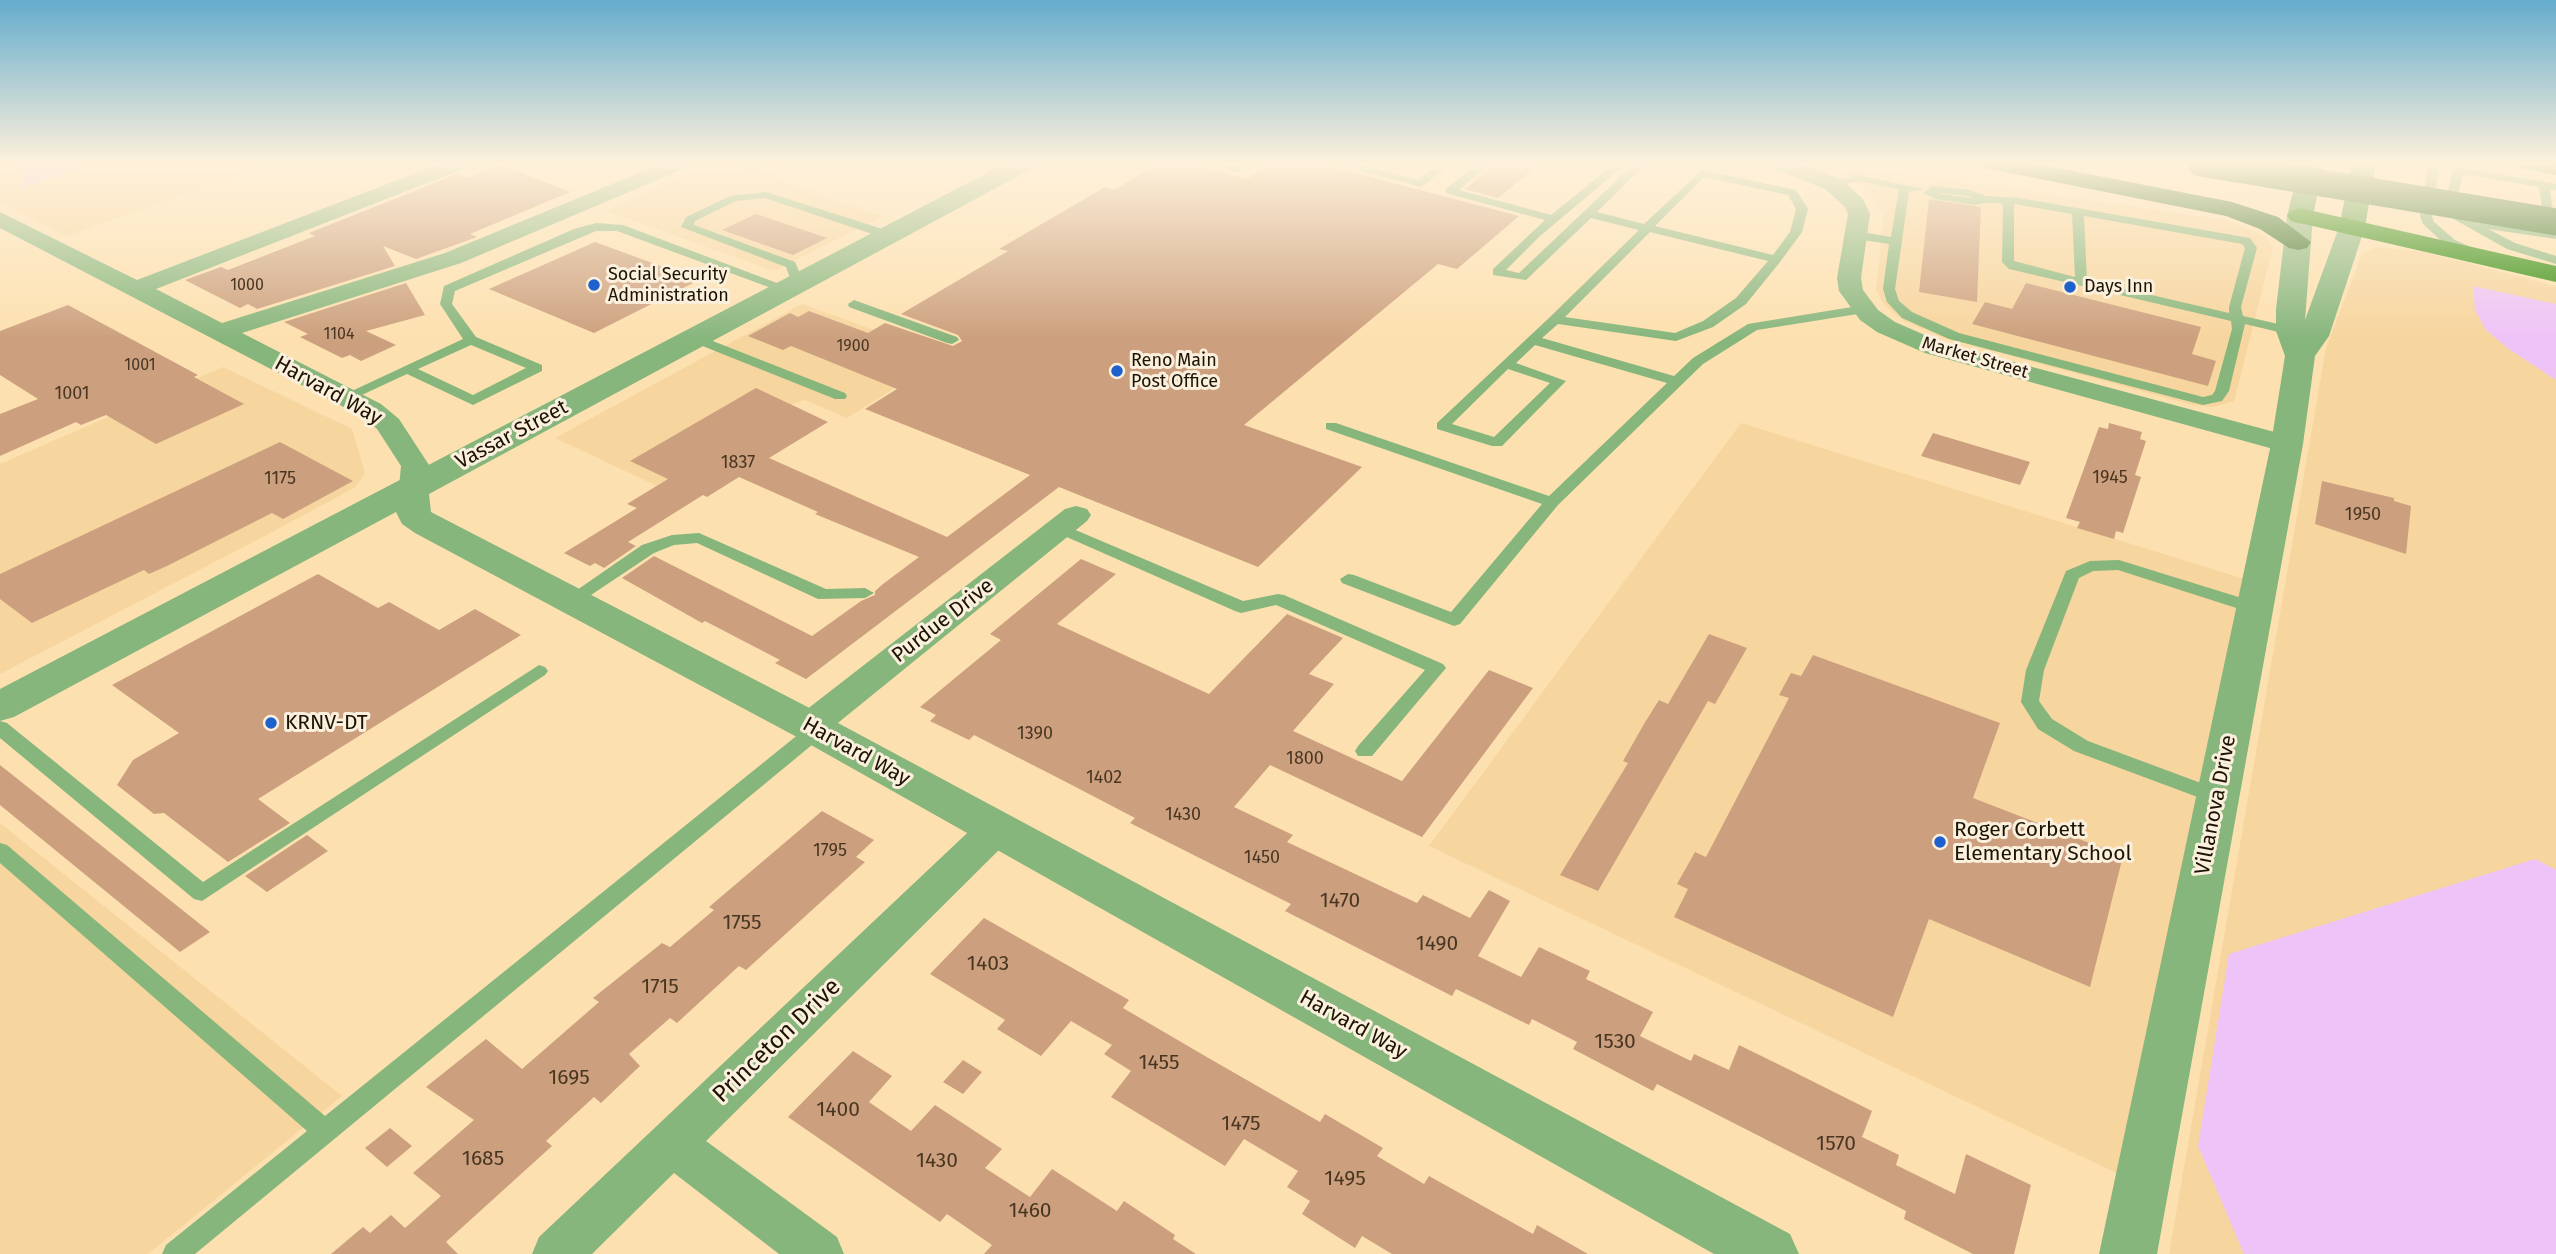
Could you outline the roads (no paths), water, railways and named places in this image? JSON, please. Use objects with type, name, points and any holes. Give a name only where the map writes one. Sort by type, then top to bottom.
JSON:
[{"type":"highway","points":[[2265,222],[2299,229]]},
{"type":"highway","points":[[2268,222],[2299,229]]},
{"type":"main road","name":"Villanova Drive","points":[[2299,229],[2300,222]]},
{"type":"main road","name":"Villanova Drive","points":[[2353,227],[2354,222]]},
{"type":"main road","points":[[2299,229],[2353,227],[2556,274]]},
{"type":"street","name":"Harvard Way","points":[[5,222],[371,410],[389,425],[397,442],[415,465],[411,496],[414,517],[814,728],[1770,1254]]},
{"type":"street","points":[[135,289],[310,222]]},
{"type":"street","points":[[220,332],[453,258],[541,222]]},
{"type":"street","name":"Vassar Street","points":[[3,706],[913,222]]},
{"type":"street","name":"Market Street","points":[[1858,222],[1849,278],[1851,290],[1864,309],[1886,327],[1934,348],[2077,378],[2287,444]]},
{"type":"street","name":"Villanova Drive","points":[[2295,343],[2314,336],[2353,227]]},
{"type":"street","name":"Villanova Drive","points":[[2128,1254],[2287,444],[2295,343],[2299,229]]},
{"type":"street","name":"Purdue Drive","points":[[814,728],[1068,522]]},
{"type":"street","name":"Princeton Drive","points":[[557,1254],[996,829]]},
{"type":"street","points":[[671,1143],[819,1254]]},
{"type":"lane","points":[[407,369],[473,401],[537,368],[471,340],[446,304],[449,289],[578,232],[596,228],[620,228],[792,286],[791,265],[687,227],[689,222]]},
{"type":"lane","points":[[847,222],[888,235]]},
{"type":"lane","points":[[1551,222],[1497,272],[1522,277],[1581,222]]},
{"type":"lane","points":[[1620,222],[1776,259]]},
{"type":"lane","points":[[1506,364],[1559,381],[1497,443],[1443,426],[1506,364],[1555,320],[1653,222]]},
{"type":"lane","points":[[1555,320],[1676,337],[1708,324],[1741,301],[1796,232],[1799,222]]},
{"type":"lane","points":[[1899,222],[1889,289],[1893,302],[1907,315],[1954,336],[2077,378],[2203,401],[2217,398],[2222,391],[2239,329],[2235,307],[2250,248],[2246,241],[2133,222]]},
{"type":"lane","points":[[2009,222],[2008,262],[2025,271],[2081,281],[2237,318],[2295,343]]},
{"type":"lane","points":[[2078,222],[2081,281]]},
{"type":"lane","points":[[2429,222],[2435,231],[2451,243],[2483,256]]},
{"type":"lane","points":[[2466,222],[2511,246],[2556,260]]},
{"type":"lane","points":[[2468,222],[2552,236],[2552,222]]},
{"type":"lane","points":[[1856,235],[1896,241]]},
{"type":"lane","points":[[854,304],[952,340]]},
{"type":"lane","points":[[1348,579],[1454,620],[1552,502],[1698,361],[1753,327],[1864,309]]},
{"type":"lane","points":[[695,338],[840,396]]},
{"type":"lane","points":[[346,397],[471,340]]},
{"type":"lane","points":[[1533,340],[1676,381]]},
{"type":"lane","points":[[1331,426],[1552,502]]},
{"type":"lane","points":[[1068,522],[1241,607],[1278,599],[1437,668],[1365,751]]},
{"type":"lane","points":[[573,599],[648,549],[671,540],[699,538],[824,595],[865,593]]},
{"type":"lane","points":[[2218,797],[2081,746],[2045,724],[2030,702],[2035,670],[2072,575],[2090,566],[2119,565],[2255,608]]},
{"type":"lane","points":[[3,706],[202,893],[539,671]]},
{"type":"lane","points":[[175,1254],[814,728]]},
{"type":"lane","points":[[0,851],[326,1132]]},
{"type":"place","name":"Social Security Administration","points":[[594,285]]},
{"type":"place","name":"Days Inn","points":[[2070,287]]},
{"type":"place","name":"Reno Main Post Office","points":[[1117,371]]},
{"type":"place","name":"KRNV-DT","points":[[271,723]]},
{"type":"place","name":"Roger Corbett Elementary School","points":[[1940,842]]}]
